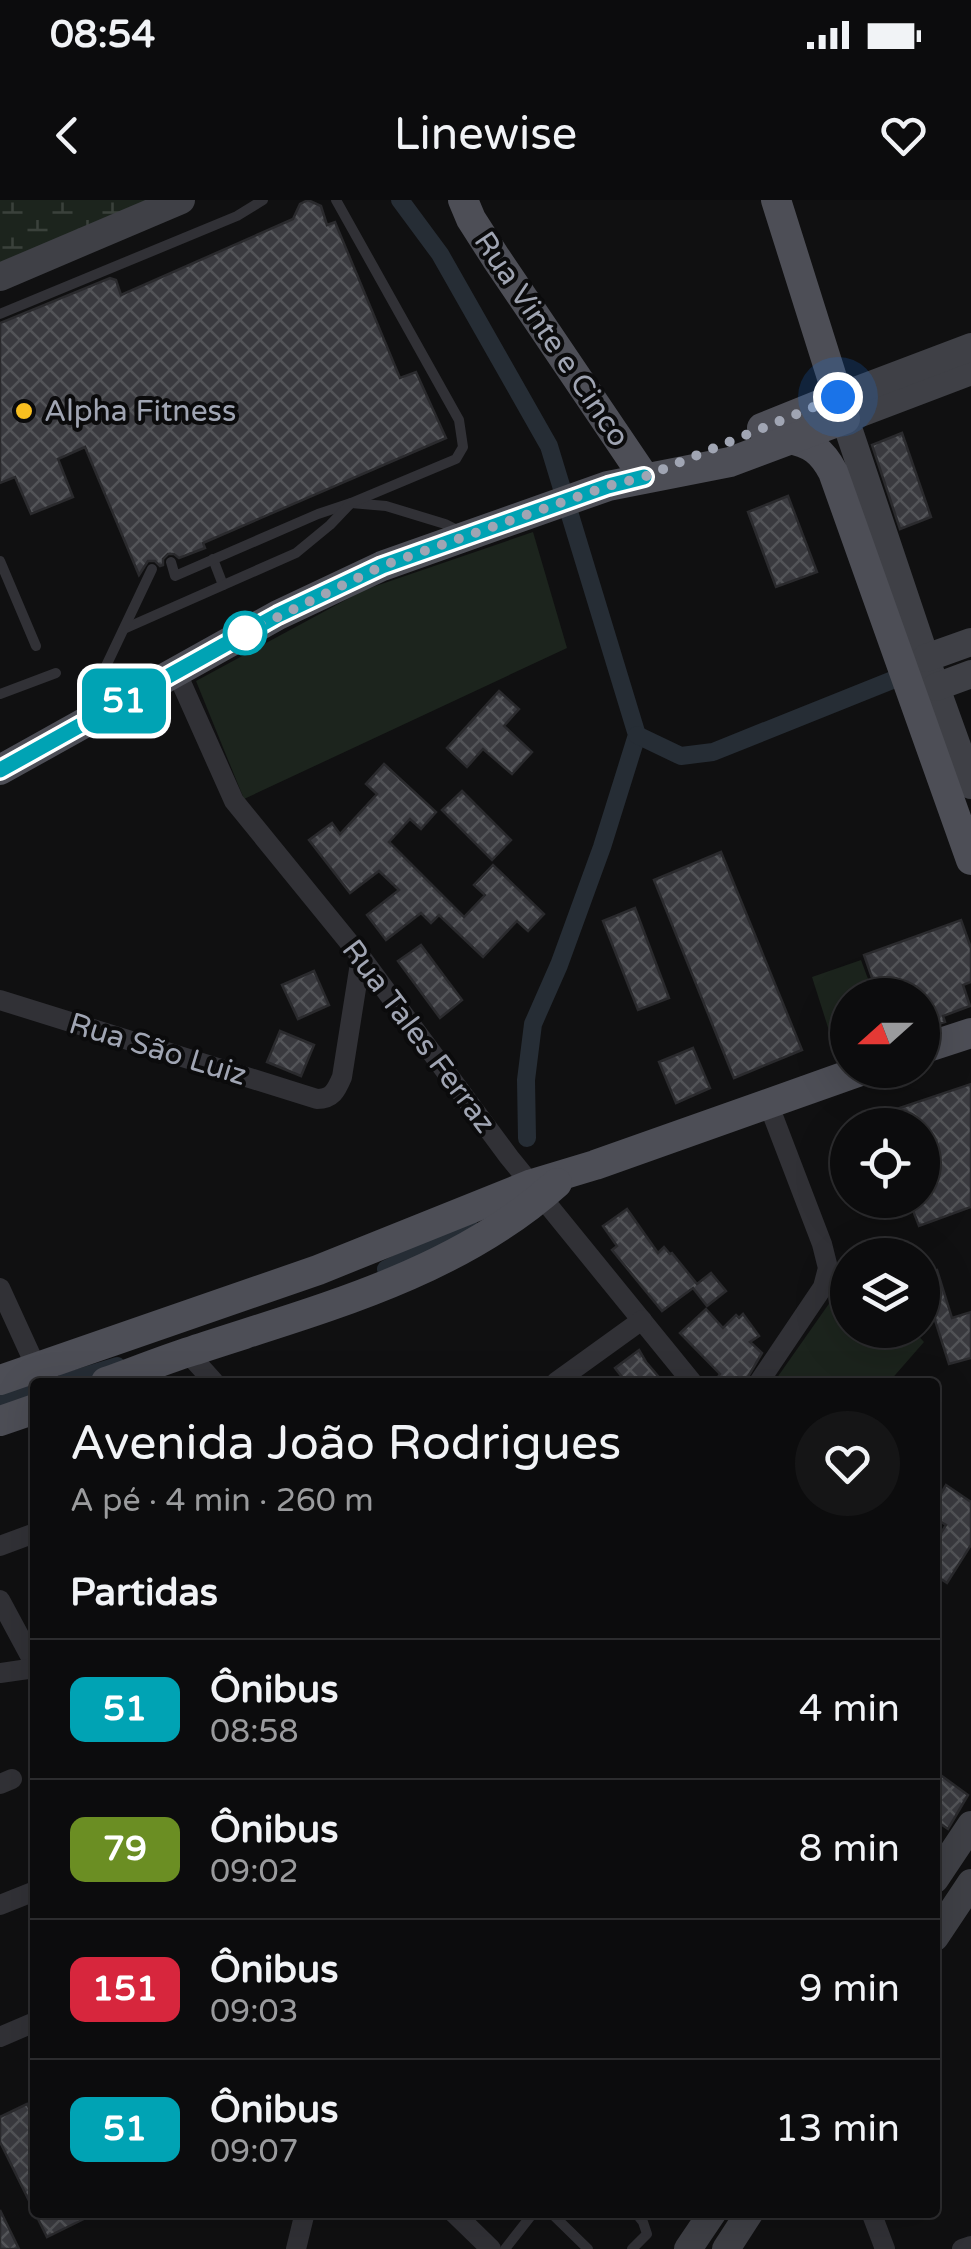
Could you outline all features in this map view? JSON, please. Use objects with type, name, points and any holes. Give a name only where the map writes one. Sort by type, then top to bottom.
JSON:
[{"type":"main road","points":[[0,277],[182,200]]},
{"type":"main road","name":"Rua Vinte e Cinco","points":[[463,200],[496,258],[644,477]]},
{"type":"main road","points":[[776,200],[842,408],[971,860]]},
{"type":"main road","points":[[0,770],[278,615],[382,566],[608,486],[730,462],[788,439],[842,408],[971,347]]},
{"type":"main road","points":[[644,477],[842,408],[971,370]]},
{"type":"main road","points":[[788,439],[806,442],[828,463],[870,576],[971,785]]},
{"type":"main road","points":[[919,674],[971,642]]},
{"type":"main road","points":[[919,674],[971,674]]},
{"type":"main road","points":[[940,1043],[971,1033]]},
{"type":"main road","points":[[0,1380],[40,1374],[538,1190],[566,1175],[830,1081]]},
{"type":"main road","points":[[117,1378],[390,1284],[484,1236],[538,1190]]},
{"type":"main road","points":[[0,1420],[30,1410]]},
{"type":"main road","points":[[940,1872],[971,1825]]},
{"type":"main road","points":[[940,1930],[971,1883]]},
{"type":"main road","points":[[688,2249],[709,2218]]},
{"type":"main road","points":[[726,2249],[746,2218]]},
{"type":"street","name":"Rua Tales Ferraz","points":[[176,671],[234,801],[361,957],[538,1190],[689,1378]]},
{"type":"street","name":"Rua São Luiz","points":[[0,1000],[325,1099],[342,1078],[361,957]]},
{"type":"street","points":[[762,1378],[820,1293],[828,1268],[768,1103]]},
{"type":"street","points":[[0,1288],[40,1374]]},
{"type":"street","points":[[562,1378],[642,1320]]},
{"type":"street","points":[[187,1352],[210,1378]]},
{"type":"street","points":[[0,1546],[30,1535]]},
{"type":"street","points":[[0,1600],[30,1657]]},
{"type":"street","points":[[0,1674],[30,1667]]},
{"type":"street","points":[[0,1905],[30,1893]]},
{"type":"street","points":[[0,2037],[30,2024]]},
{"type":"street","points":[[296,2249],[304,2218]]},
{"type":"street","points":[[464,2218],[491,2249]]},
{"type":"street","points":[[873,2218],[885,2249]]},
{"type":"street","points":[[962,2249],[971,2246]]},
{"type":"lane","points":[[238,216],[263,200]]},
{"type":"lane","points":[[0,314],[277,200]]},
{"type":"lane","points":[[171,562],[175,576],[441,467],[456,459],[462,446],[460,420],[336,200]]},
{"type":"lane","points":[[351,503],[386,506],[445,524],[467,536]]},
{"type":"lane","points":[[126,628],[296,552],[351,503]]},
{"type":"lane","points":[[300,522],[307,530],[309,542]]},
{"type":"lane","points":[[213,560],[223,584]]},
{"type":"lane","points":[[0,561],[36,646]]},
{"type":"lane","points":[[116,705],[104,683],[106,666],[152,570]]},
{"type":"lane","points":[[0,694],[56,672]]},
{"type":"lane","points":[[505,2249],[529,2218]]},
{"type":"lane","points":[[556,2218],[588,2249]]},
{"type":"lane","points":[[632,2249],[648,2234],[640,2218]]},
{"type":"green space","points":[[0,200],[183,200],[0,278]]},
{"type":"green space","points":[[533,532],[567,648],[244,799],[196,681],[364,590]]},
{"type":"green space","points":[[861,960],[868,978],[830,978],[830,1034],[812,977]]},
{"type":"green space","points":[[830,1302],[830,1348],[919,1348],[892,1378],[777,1378]]},
{"type":"building","points":[[308,200],[321,206],[327,225],[335,222],[400,378],[416,372],[446,438],[203,543],[205,548],[179,558],[168,554],[160,566],[148,561],[139,575],[85,447],[58,459],[73,497],[31,514],[15,477],[0,483],[0,323],[110,278],[116,280],[121,295],[293,219],[300,204]]},
{"type":"building","points":[[902,433],[931,517],[900,529],[872,445]]},
{"type":"building","points":[[788,496],[817,572],[776,587],[748,512]]},
{"type":"building","points":[[499,691],[519,709],[504,726],[532,752],[512,774],[483,749],[467,767],[447,748]]},
{"type":"building","points":[[384,764],[436,812],[421,829],[410,819],[389,842],[464,917],[485,895],[474,885],[493,865],[544,914],[528,931],[517,921],[483,957],[439,915],[431,923],[421,913],[386,940],[367,915],[399,890],[379,871],[350,893],[309,840],[332,823],[340,834],[377,794],[366,784]]},
{"type":"building","points":[[462,791],[511,840],[492,860],[442,810]]},
{"type":"building","points":[[721,852],[802,1050],[734,1078],[654,880]]},
{"type":"building","points":[[635,908],[669,998],[638,1010],[603,921]]},
{"type":"building","points":[[961,920],[971,948],[971,982],[963,985],[970,1006],[943,1016],[945,1022],[940,1024],[940,978],[872,978],[864,955]]},
{"type":"building","points":[[421,945],[462,1000],[440,1018],[398,961]]},
{"type":"building","points":[[314,971],[329,1005],[298,1019],[282,985]]},
{"type":"building","points":[[280,1031],[314,1045],[301,1076],[267,1062]]},
{"type":"building","points":[[693,1048],[710,1088],[676,1103],[659,1062]]},
{"type":"building","points":[[971,1084],[971,1207],[919,1226],[916,1218],[940,1218],[940,1108],[900,1108]]},
{"type":"building","points":[[627,1209],[658,1253],[664,1247],[672,1253],[697,1284],[711,1273],[726,1291],[707,1306],[693,1288],[662,1311],[612,1250],[617,1246],[603,1226]]},
{"type":"building","points":[[940,1280],[952,1318],[971,1312],[971,1358],[949,1364],[940,1336]]},
{"type":"building","points":[[706,1309],[723,1328],[736,1315],[739,1318],[743,1314],[759,1336],[750,1342],[762,1353],[747,1378],[718,1378],[720,1374],[680,1333]]},
{"type":"building","points":[[639,1350],[660,1378],[623,1378],[615,1368]]},
{"type":"building","points":[[946,1485],[971,1502],[971,1545],[947,1583],[940,1578],[940,1534],[946,1525],[940,1521],[940,1495]]},
{"type":"building","points":[[940,1775],[968,1795],[948,1829],[940,1823]]},
{"type":"building","points":[[27,2104],[30,2110],[30,2203],[0,2142],[0,2117]]},
{"type":"building","points":[[0,2210],[19,2249],[0,2249]]},
{"type":"building","points":[[38,2218],[86,2218],[47,2237]]},
{"type":"waterway","points":[[400,200],[440,254],[549,446],[637,735],[602,847],[533,1024],[526,1080],[527,1138]]},
{"type":"waterway","points":[[637,735],[681,756],[713,752],[910,673]]},
{"type":"waterway","points":[[386,1269],[470,1228]]},
{"type":"waterway","points":[[78,1378],[117,1366]]},
{"type":"waterway","points":[[0,1403],[30,1394]]},
{"type":"bus line","name":"51","points":[[0,770],[278,615],[382,566],[608,486],[644,477]]},
{"type":"place","name":"Alpha Fitness","points":[[24,411]]},
{"type":"route","points":[[245,633],[382,566],[608,486],[644,477],[838,397]]}]
